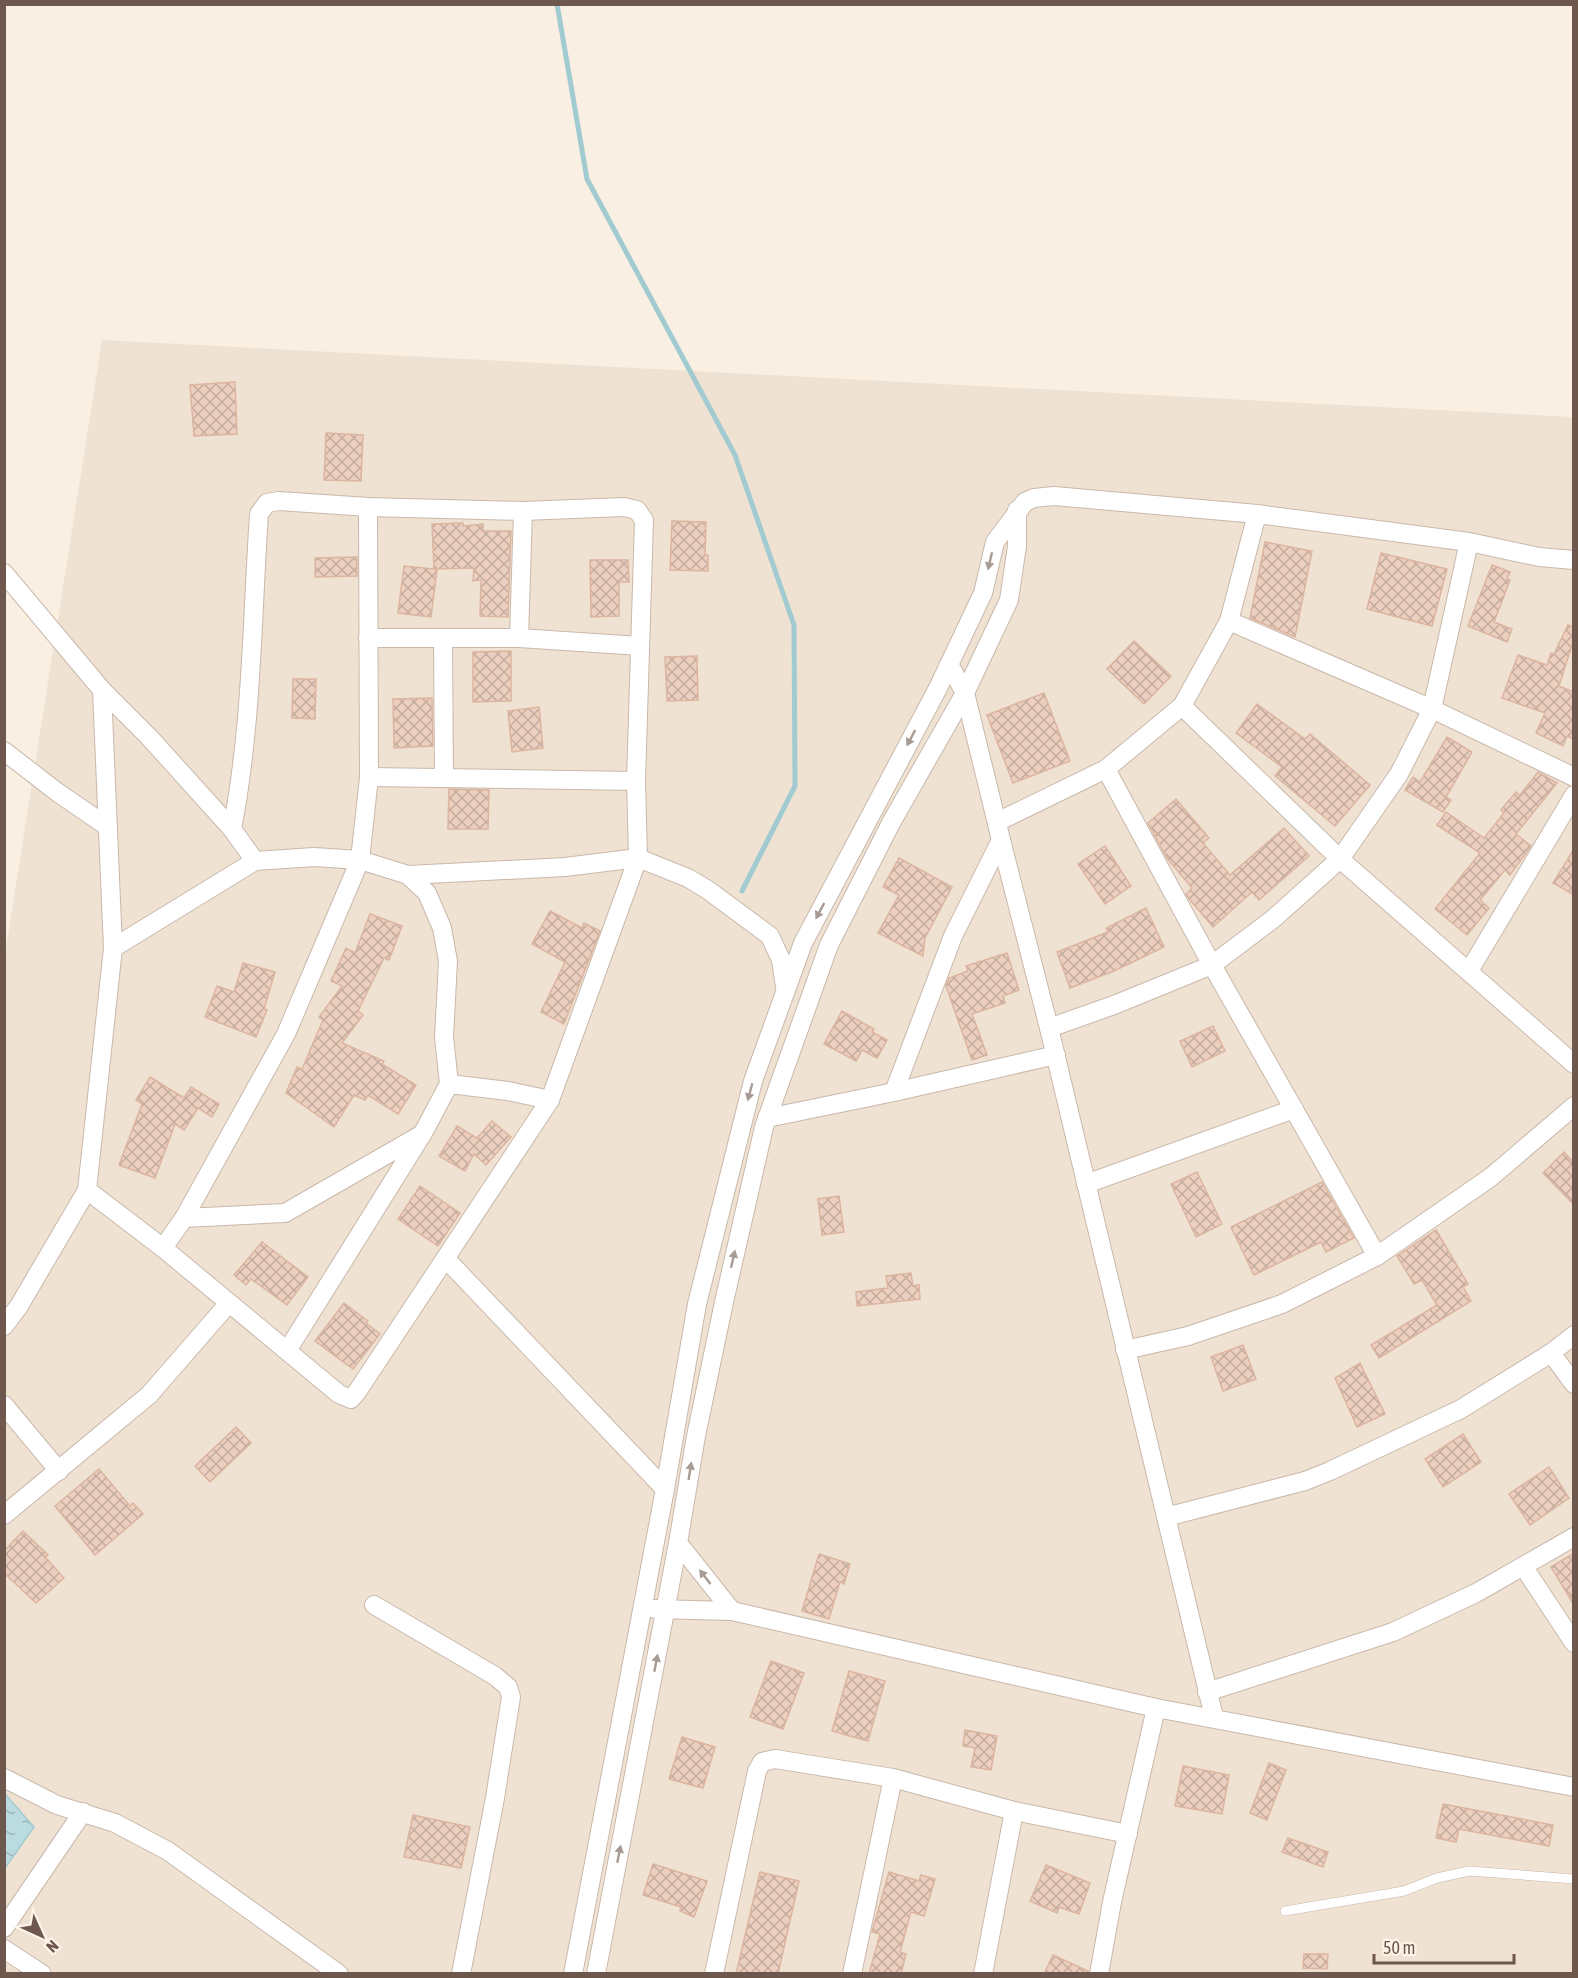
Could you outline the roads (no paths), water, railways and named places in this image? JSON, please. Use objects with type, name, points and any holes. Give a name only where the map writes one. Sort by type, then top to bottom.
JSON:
[{"type":"street","points":[[573,1974],[676,1432],[699,1297],[753,1081],[803,943],[949,664],[983,593],[994,542],[1025,502],[1034,498],[1054,496],[1257,514],[1469,542],[1539,557],[1574,560]]},
{"type":"street","points":[[87,1190],[163,1248],[339,1394],[351,1399],[550,1100],[638,858],[636,781],[644,520],[636,510],[624,507],[523,511],[368,507],[279,501],[267,503],[259,514],[245,740],[232,829]]},
{"type":"street","points":[[163,1248],[184,1218],[286,1034],[360,860],[369,777],[368,507]]},
{"type":"street","points":[[596,1974],[666,1610],[696,1436],[724,1302],[767,1118],[829,945],[891,823],[965,693],[1009,600],[1017,546],[1017,510]]},
{"type":"street","points":[[519,638],[523,511]]},
{"type":"street","points":[[894,1092],[953,936],[999,831],[1106,769],[1182,706],[1229,621],[1257,514]]},
{"type":"street","points":[[1049,1028],[1114,1005],[1212,965],[1273,919],[1341,859],[1399,774],[1432,708],[1469,542]]},
{"type":"street","points":[[4,573],[102,690],[149,737],[232,829],[255,861]]},
{"type":"street","points":[[1229,621],[1432,708],[1574,777]]},
{"type":"street","points":[[368,638],[519,638],[640,646]]},
{"type":"street","points":[[443,638],[444,778]]},
{"type":"street","points":[[949,664],[965,693],[1056,1055],[1214,1717]]},
{"type":"street","points":[[4,1326],[19,1306],[87,1190],[113,948],[102,690]]},
{"type":"street","points":[[1182,706],[1341,859],[1574,1064]]},
{"type":"street","points":[[4,751],[57,792],[108,827]]},
{"type":"street","points":[[1106,769],[1212,965],[1377,1256]]},
{"type":"street","points":[[369,777],[636,781]]},
{"type":"street","points":[[1468,971],[1574,795]]},
{"type":"street","points":[[113,948],[255,861],[314,857],[360,860],[408,875],[565,867],[638,858],[688,878],[770,936],[782,960],[785,989]]},
{"type":"street","points":[[286,1351],[423,1133],[450,1084],[444,1037],[448,961],[442,928],[427,893],[408,875]]},
{"type":"street","points":[[771,1033],[795,1041]]},
{"type":"street","points":[[767,1118],[1056,1055]]},
{"type":"street","points":[[450,1084],[508,1091],[550,1100]]},
{"type":"street","points":[[1125,1350],[1188,1336],[1282,1304],[1377,1256],[1491,1177],[1574,1106]]},
{"type":"street","points":[[1086,1184],[1294,1109]]},
{"type":"street","points":[[184,1218],[285,1214],[423,1133]]},
{"type":"street","points":[[733,1158],[756,1159]]},
{"type":"street","points":[[446,1259],[665,1489]]},
{"type":"street","points":[[699,1297],[724,1302]]},
{"type":"street","points":[[4,1515],[59,1472],[149,1395],[229,1303]]},
{"type":"street","points":[[1166,1517],[1287,1486],[1330,1471],[1461,1409],[1551,1353],[1574,1335]]},
{"type":"street","points":[[1551,1353],[1574,1384]]},
{"type":"street","points":[[4,1405],[59,1472]]},
{"type":"street","points":[[676,1432],[696,1436]]},
{"type":"street","points":[[1207,1692],[1393,1632],[1476,1593],[1574,1537]]},
{"type":"street","points":[[678,1543],[732,1611]]},
{"type":"street","points":[[1523,1566],[1574,1643]]},
{"type":"street","points":[[374,1605],[495,1676],[508,1687],[512,1697],[461,1974]]},
{"type":"street","points":[[643,1608],[732,1611],[1156,1708],[1214,1717],[1574,1787]]},
{"type":"street","points":[[1099,1974],[1112,1902],[1156,1708]]},
{"type":"street","points":[[617,1744],[640,1745]]},
{"type":"street","points":[[714,1974],[757,1771],[762,1762],[775,1759],[893,1778],[1014,1811],[1128,1834]]},
{"type":"street","points":[[4,1778],[57,1805],[130,1829],[168,1851],[339,1974]]},
{"type":"street","points":[[852,1974],[893,1778]]},
{"type":"street","points":[[983,1974],[1014,1811]]},
{"type":"street","points":[[4,1928],[83,1812]]},
{"type":"street","points":[[589,1895],[611,1898]]},
{"type":"street","points":[[4,1948],[42,1974]]},
{"type":"lane","points":[[1285,1911],[1404,1891],[1437,1878],[1469,1871],[1574,1879]]},
{"type":"water","points":[[5,1794],[34,1827],[5,1868],[4,1796]]},
{"type":"waterway","points":[[557,4],[587,179],[735,455],[794,625],[795,786],[742,891]]}]
